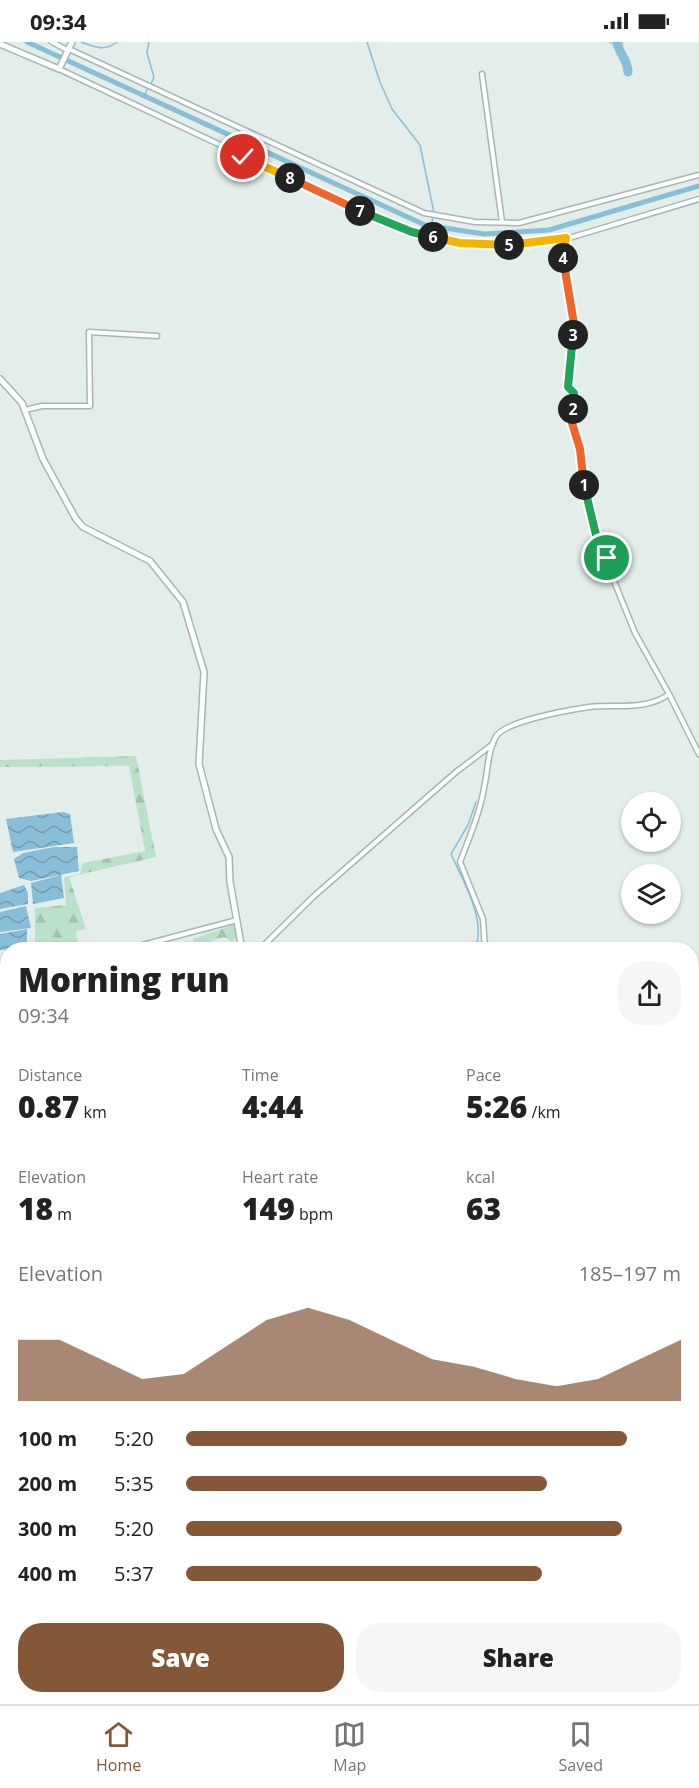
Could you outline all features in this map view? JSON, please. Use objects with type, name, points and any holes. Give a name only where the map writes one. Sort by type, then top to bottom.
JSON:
[{"type":"street","points":[[52,42],[67,52],[424,213],[475,222],[519,224],[699,175]]},
{"type":"street","points":[[60,66],[72,42]]},
{"type":"street","points":[[0,44],[60,66],[354,208],[412,232],[460,243],[501,246],[566,238],[699,199]]},
{"type":"street","points":[[482,75],[502,222]]},
{"type":"street","points":[[566,238],[563,255],[564,278],[574,324],[568,387],[574,393],[572,423],[580,449],[581,477],[597,539],[635,633],[699,754]]},
{"type":"street","points":[[25,410],[42,406],[90,406],[89,332],[157,336]]},
{"type":"street","points":[[0,379],[22,403],[43,459],[76,519],[83,527],[150,561],[183,602],[204,672],[199,764],[216,829],[229,857],[230,882],[241,942]]},
{"type":"street","points":[[484,942],[483,919],[460,862],[484,789],[489,754],[502,729],[589,707],[646,704],[661,700],[669,694]]},
{"type":"street","points":[[268,942],[315,896],[456,772],[493,744]]},
{"type":"street","points":[[154,942],[237,920]]},
{"type":"green space","points":[[607,42],[624,42],[623,48],[630,62],[622,65],[612,45]]},
{"type":"green space","points":[[136,756],[156,857],[69,877],[86,929],[76,931],[77,942],[35,942],[35,908],[66,905],[64,877],[80,874],[83,863],[145,851],[129,766],[0,767],[0,760]]},
{"type":"green space","points":[[235,924],[243,929],[233,942],[224,937],[209,942],[194,942],[193,939]]},
{"type":"water","points":[[63,812],[70,814],[74,843],[13,852],[6,819]]},
{"type":"water","points":[[54,847],[77,847],[79,871],[31,881],[19,878],[14,859],[23,853]]},
{"type":"water","points":[[61,875],[64,898],[33,904],[31,883]]},
{"type":"water","points":[[24,885],[28,893],[28,904],[0,909],[0,893]]},
{"type":"water","points":[[26,906],[31,928],[0,932],[0,912]]},
{"type":"water","points":[[27,929],[27,942],[0,942],[0,934]]},
{"type":"waterway","points":[[27,42],[425,225],[484,234],[549,230],[699,186]]},
{"type":"waterway","points":[[81,42],[104,48],[117,42]]},
{"type":"waterway","points":[[149,42],[147,53],[154,77],[151,84]]},
{"type":"waterway","points":[[367,42],[380,82],[392,109],[420,145],[434,213]]},
{"type":"waterway","points":[[617,42],[627,64],[628,72]]},
{"type":"waterway","points":[[144,96],[148,88]]},
{"type":"waterway","points":[[431,226],[433,217]]},
{"type":"waterway","points":[[476,802],[468,825],[451,854],[476,913],[477,942]]},
{"type":"route","points":[[243,157],[412,232],[460,243],[501,246],[566,238],[563,255],[564,278],[574,324],[568,387],[574,393],[572,423],[580,449],[581,477],[597,539],[607,558]]}]
